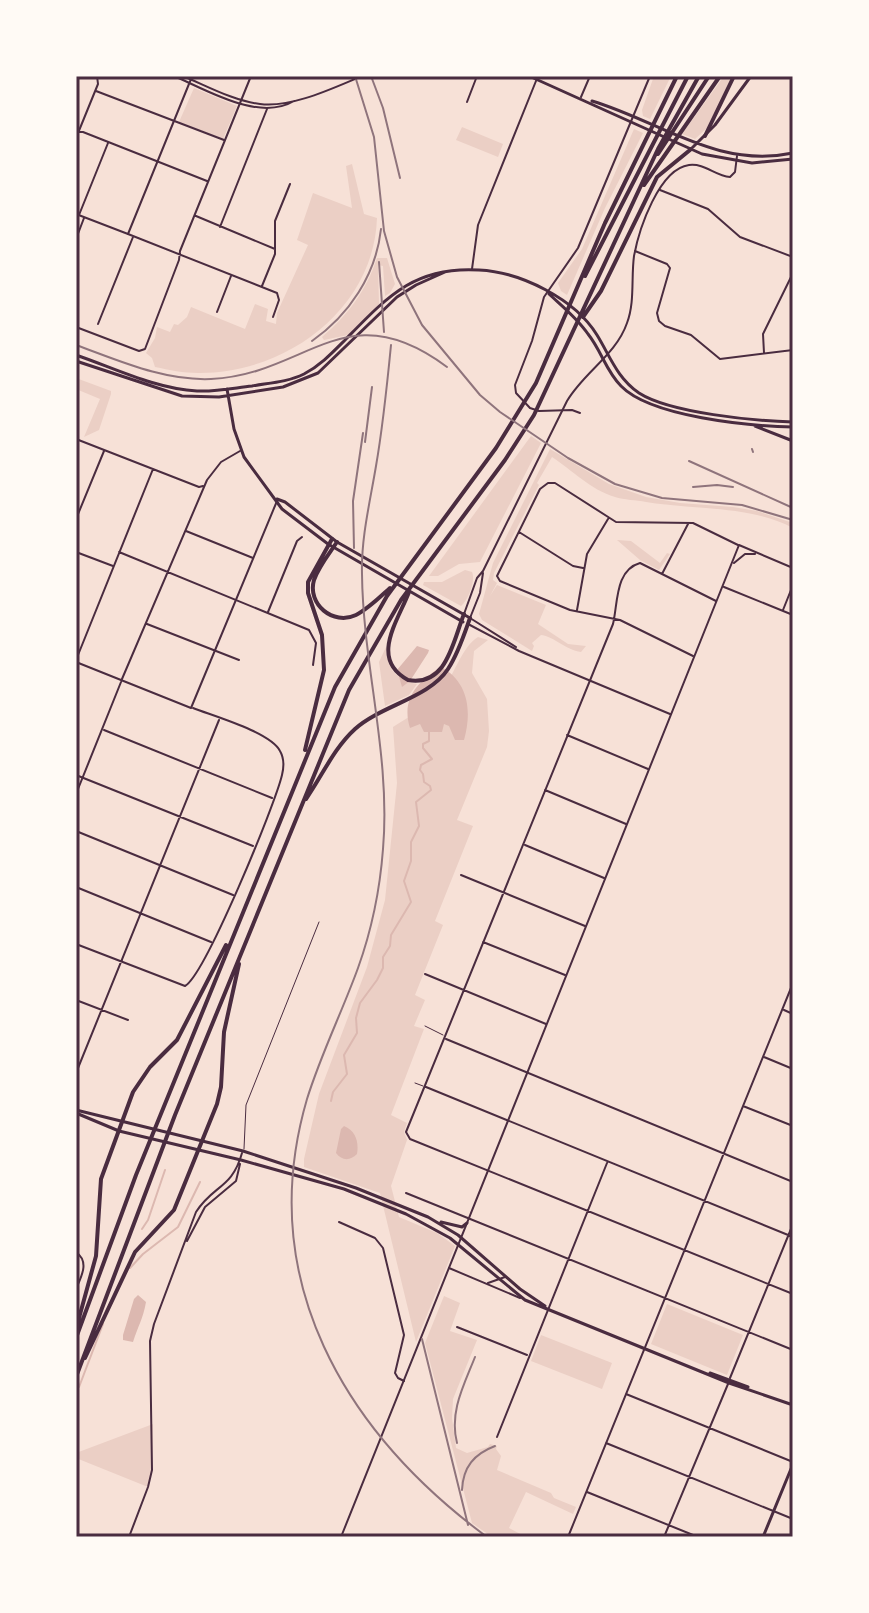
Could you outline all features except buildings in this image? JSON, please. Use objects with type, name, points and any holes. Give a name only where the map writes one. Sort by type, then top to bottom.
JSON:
[{"type":"highway","points":[[76,1338],[136,1175],[237,923],[343,672],[398,581],[510,427],[534,386],[600,236],[677,76]]},
{"type":"highway","points":[[581,282],[688,76]]},
{"type":"highway","points":[[678,125],[699,76]]},
{"type":"highway","points":[[590,303],[656,157],[709,76]]},
{"type":"highway","points":[[640,189],[648,182],[662,150],[678,125],[720,76]]},
{"type":"highway","points":[[705,136],[734,76]]},
{"type":"highway","points":[[76,1377],[126,1238],[347,696],[381,632],[411,587],[522,436],[579,321],[630,236],[657,177],[690,150]]},
{"type":"highway","points":[[332,543],[316,576],[313,592],[322,609],[333,616],[344,618],[356,615],[398,581]]},
{"type":"highway","points":[[299,771],[322,689],[324,670],[322,635],[310,602],[308,582],[332,543]]},
{"type":"highway","points":[[411,587],[389,637],[387,651],[391,665],[408,680],[422,681],[438,673],[464,614]]},
{"type":"highway","points":[[302,805],[343,742],[356,728],[385,708],[430,687],[447,671],[469,621]]},
{"type":"highway","points":[[76,1329],[98,1244],[101,1179],[137,1084],[177,1040],[237,923]]},
{"type":"highway","points":[[80,1367],[129,1262],[174,1210],[202,1141],[219,1096],[224,1032],[243,950]]},
{"type":"main road","points":[[529,76],[581,97],[690,150],[737,159],[793,156]]},
{"type":"main road","points":[[690,150],[722,117],[751,76]]},
{"type":"main road","points":[[581,97],[634,115],[737,159]]},
{"type":"main road","points":[[76,361],[172,394],[201,398],[298,383],[318,373],[397,297],[428,277],[446,271],[472,269],[500,273],[561,297],[588,322],[627,383],[655,401],[735,417],[793,423]]},
{"type":"main road","points":[[547,291],[586,330],[619,385],[648,405],[747,423],[793,423]]},
{"type":"main road","points":[[76,355],[174,388],[200,392],[296,377],[334,355]]},
{"type":"main road","points":[[227,389],[241,451],[282,509],[319,538],[345,547],[464,614],[469,621]]},
{"type":"main road","points":[[747,423],[793,441]]},
{"type":"main road","points":[[277,499],[323,533],[345,555],[461,621],[469,621]]},
{"type":"main road","points":[[76,1112],[243,1151],[395,1203],[437,1222],[461,1238],[505,1277],[548,1308]]},
{"type":"main road","points":[[76,1112],[119,1131],[278,1170],[396,1210],[440,1231],[525,1300],[793,1405]]},
{"type":"main road","points":[[437,1222],[461,1227],[468,1221]]},
{"type":"main road","points":[[763,1537],[793,1463]]},
{"type":"street","points":[[76,138],[96,91],[97,76]]},
{"type":"street","points":[[174,76],[261,106],[295,100],[362,76]]},
{"type":"street","points":[[183,76],[190,81]]},
{"type":"street","points":[[76,327],[143,351],[251,76]]},
{"type":"street","points":[[467,102],[477,76]]},
{"type":"street","points":[[581,97],[590,76]]},
{"type":"street","points":[[580,413],[572,410],[539,411],[524,403],[516,393],[515,385],[532,341],[538,311],[547,291],[578,248],[650,76]]},
{"type":"street","points":[[472,269],[478,225],[537,78]]},
{"type":"street","points":[[128,234],[190,81]]},
{"type":"street","points":[[96,91],[225,141]]},
{"type":"street","points":[[220,227],[268,106]]},
{"type":"street","points":[[77,132],[209,181]]},
{"type":"street","points":[[109,142],[77,214],[279,295],[273,317]]},
{"type":"street","points":[[464,614],[477,578],[567,401],[580,382],[608,355],[623,333],[630,315],[635,251],[659,189],[669,175],[683,167],[703,166],[728,177],[735,172],[737,159]]},
{"type":"street","points":[[261,287],[276,250],[274,225],[290,184]]},
{"type":"street","points":[[659,189],[708,209],[738,235],[793,257]]},
{"type":"street","points":[[195,215],[276,250]]},
{"type":"street","points":[[76,239],[85,217]]},
{"type":"street","points":[[98,324],[133,236]]},
{"type":"street","points":[[635,251],[670,268],[657,313],[660,323],[691,335],[720,359],[793,350]]},
{"type":"street","points":[[764,354],[763,334],[793,273]]},
{"type":"street","points":[[217,312],[231,275]]},
{"type":"street","points":[[76,439],[199,487],[205,485]]},
{"type":"street","points":[[76,519],[104,450]]},
{"type":"street","points":[[76,794],[199,495],[217,466],[241,451]]},
{"type":"street","points":[[76,944],[185,986],[192,982],[234,895],[284,768],[276,746],[264,737],[76,662],[153,469]]},
{"type":"street","points":[[694,657],[614,619],[576,612],[497,579],[540,489],[546,483],[555,483],[616,522],[688,523],[793,568]]},
{"type":"street","points":[[191,708],[277,499]]},
{"type":"street","points":[[576,612],[587,554],[609,518]]},
{"type":"street","points":[[662,574],[688,523]]},
{"type":"street","points":[[185,530],[253,558]]},
{"type":"street","points":[[519,532],[573,566],[584,568]]},
{"type":"street","points":[[268,613],[297,541],[302,537]]},
{"type":"street","points":[[341,1537],[739,545]]},
{"type":"street","points":[[76,552],[114,566]]},
{"type":"street","points":[[119,552],[309,630],[316,643],[313,665]]},
{"type":"street","points":[[730,567],[745,554],[760,554]]},
{"type":"street","points":[[786,565],[793,562]]},
{"type":"street","points":[[717,602],[637,563],[623,575],[614,619],[407,1128],[407,1135],[488,1171],[793,1294]]},
{"type":"street","points":[[469,621],[480,593],[483,571]]},
{"type":"street","points":[[783,611],[793,585]]},
{"type":"street","points":[[723,586],[793,615]]},
{"type":"street","points":[[469,621],[519,651],[671,714]]},
{"type":"street","points":[[469,621],[519,651]]},
{"type":"street","points":[[146,623],[239,660]]},
{"type":"street","points":[[76,1073],[219,719]]},
{"type":"street","points":[[103,729],[274,798]]},
{"type":"street","points":[[567,735],[649,770]]},
{"type":"street","points":[[76,775],[254,847]]},
{"type":"street","points":[[545,790],[627,825]]},
{"type":"street","points":[[76,831],[234,895]]},
{"type":"street","points":[[523,844],[605,878]]},
{"type":"street","points":[[461,875],[586,927]]},
{"type":"street","points":[[76,887],[212,943]]},
{"type":"street","points":[[483,942],[566,976]]},
{"type":"street","points":[[425,974],[547,1025]]},
{"type":"street","points":[[568,1537],[793,983]]},
{"type":"street","points":[[76,1000],[128,1020]]},
{"type":"street","points":[[783,1009],[793,1014]]},
{"type":"street","points":[[445,1037],[793,1182]]},
{"type":"street","points":[[76,1057],[82,1059]]},
{"type":"street","points":[[763,1057],[793,1069]]},
{"type":"street","points":[[425,1087],[793,1237]]},
{"type":"street","points":[[742,1106],[793,1126]]},
{"type":"street","points":[[186,1242],[205,1207],[239,1176],[243,1151]]},
{"type":"street","points":[[129,1537],[152,1470],[152,1331],[196,1212],[214,1192],[232,1179],[241,1160]]},
{"type":"street","points":[[497,1437],[608,1162]]},
{"type":"street","points":[[406,1193],[468,1221],[793,1350]]},
{"type":"street","points":[[339,1222],[375,1238],[383,1248],[404,1335],[395,1373],[404,1381]]},
{"type":"street","points":[[664,1537],[793,1224]]},
{"type":"street","points":[[76,1252],[83,1258],[83,1271],[76,1289]]},
{"type":"street","points":[[449,1268],[525,1300]]},
{"type":"street","points":[[487,1283],[505,1277]]},
{"type":"street","points":[[457,1327],[528,1355]]},
{"type":"street","points":[[625,1394],[793,1463]]},
{"type":"street","points":[[605,1442],[793,1519]]},
{"type":"street","points":[[586,1491],[698,1537]]},
{"type":"lane","points":[[243,1151],[246,1105],[319,922]]},
{"type":"lane","points":[[425,1026],[445,1037]]},
{"type":"lane","points":[[415,1083],[425,1087]]},
{"type":"shaded area","points":[[654,76],[671,76],[650,119],[643,116],[642,110]]},
{"type":"shaded area","points":[[724,76],[733,76],[707,128],[695,139],[682,134]]},
{"type":"shaded area","points":[[194,88],[237,106],[223,139],[179,122]]},
{"type":"shaded area","points":[[462,127],[503,144],[498,157],[456,140]]},
{"type":"shaded area","points":[[634,129],[643,133],[605,208],[567,295],[558,283],[582,249]]},
{"type":"shaded area","points":[[352,164],[364,214],[377,218],[372,251],[360,281],[342,307],[319,330],[293,348],[263,362],[231,370],[198,373],[155,367],[146,353],[155,338],[157,327],[170,332],[174,324],[178,325],[187,317],[191,307],[245,329],[255,304],[268,309],[266,321],[276,324],[277,313],[308,245],[297,240],[313,193],[352,208],[346,166]]},
{"type":"shaded area","points":[[377,258],[387,258],[395,284],[390,293],[385,296],[383,266],[378,265],[379,304],[348,335],[324,340],[322,337],[362,292]]},
{"type":"shaded area","points":[[76,378],[111,391],[99,430],[84,437],[100,399],[76,389]]},
{"type":"shaded area","points":[[531,436],[541,443],[480,562],[459,564],[438,576],[429,576]]},
{"type":"shaded area","points":[[550,449],[609,484],[646,497],[757,511],[793,523],[793,528],[758,515],[615,497],[590,485],[552,457],[494,573],[493,580],[497,583],[490,596],[497,585],[546,605],[538,624],[568,644],[586,646],[581,652],[575,651],[541,635],[532,643],[532,651],[482,620],[479,614],[493,563]]},
{"type":"shaded area","points":[[617,540],[631,541],[660,563],[667,553],[670,554],[659,570],[640,560]]},
{"type":"shaded area","points":[[465,570],[472,572],[473,580],[469,595],[461,606],[423,585],[424,582],[442,582]]},
{"type":"shaded area","points":[[478,637],[488,640],[474,651],[472,673],[487,699],[489,731],[487,747],[457,820],[473,826],[435,921],[443,925],[415,995],[425,1000],[414,1026],[424,1029],[391,1115],[407,1123],[404,1132],[407,1140],[391,1186],[399,1217],[437,1233],[455,1246],[416,1342],[380,1193],[304,1167],[304,1159],[319,1094],[367,967],[385,900],[397,783],[393,727],[440,694],[467,647]]},
{"type":"shaded area","points":[[417,646],[429,650],[428,653],[410,681],[402,687],[397,670]]},
{"type":"shaded area","points":[[386,647],[388,662],[394,672],[404,680],[417,684],[409,695],[385,706],[379,662]]},
{"type":"shaded area","points":[[441,667],[463,689],[468,709],[464,740],[455,740],[449,726],[444,724],[442,732],[424,732],[420,724],[410,728],[408,708],[413,692]]},
{"type":"shaded area","points":[[344,1126],[357,1141],[357,1154],[349,1159],[343,1159],[336,1153]]},
{"type":"shaded area","points":[[138,1295],[146,1302],[142,1318],[133,1342],[123,1340],[134,1299]]},
{"type":"shaded area","points":[[444,1296],[460,1303],[450,1331],[477,1340],[453,1399],[456,1448],[467,1453],[490,1444],[497,1446],[501,1456],[497,1470],[576,1507],[573,1514],[526,1492],[509,1528],[526,1537],[492,1537],[472,1523],[425,1343]]},
{"type":"shaded area","points":[[667,1304],[743,1335],[727,1375],[651,1344]]},
{"type":"shaded area","points":[[541,1335],[612,1363],[602,1389],[531,1361]]},
{"type":"shaded area","points":[[153,1424],[152,1470],[148,1487],[76,1458],[76,1453]]},
{"type":"waterway","points":[[331,1101],[333,1092],[347,1074],[344,1055],[357,1033],[356,1018],[360,1003],[377,980],[391,935],[411,902],[404,881],[411,861],[411,842],[419,826],[416,802],[431,790],[420,770],[421,765],[432,759],[423,748],[423,744],[429,741],[429,732]]},
{"type":"waterway","points":[[142,1229],[165,1170]]},
{"type":"waterway","points":[[130,1268],[178,1227],[200,1182]]},
{"type":"waterway","points":[[79,1387],[103,1324]]},
{"type":"railway","points":[[355,76],[374,137],[384,231],[397,277],[422,325],[480,395],[568,458],[615,484],[662,498],[742,505],[793,520]]},
{"type":"railway","points":[[371,76],[383,108],[400,178]]},
{"type":"railway","points":[[312,341],[338,319],[367,278],[381,229]]},
{"type":"railway","points":[[379,262],[384,332]]},
{"type":"railway","points":[[76,345],[159,373],[211,379],[245,374],[353,336],[381,336],[412,346],[447,367]]},
{"type":"railway","points":[[391,345],[362,560],[367,643],[383,780],[382,864],[375,909],[363,953],[307,1099],[294,1165],[293,1229],[303,1289],[324,1346],[354,1400],[392,1450],[436,1495],[487,1537]]},
{"type":"railway","points":[[365,442],[372,387]]},
{"type":"railway","points":[[354,548],[353,501],[363,433]]},
{"type":"railway","points":[[689,461],[793,508]]},
{"type":"railway","points":[[693,487],[733,487]]},
{"type":"railway","points":[[422,1339],[468,1525]]},
{"type":"railway","points":[[457,1443],[456,1410],[475,1357]]},
{"type":"railway","points":[[462,1490],[471,1462],[495,1446]]}]
